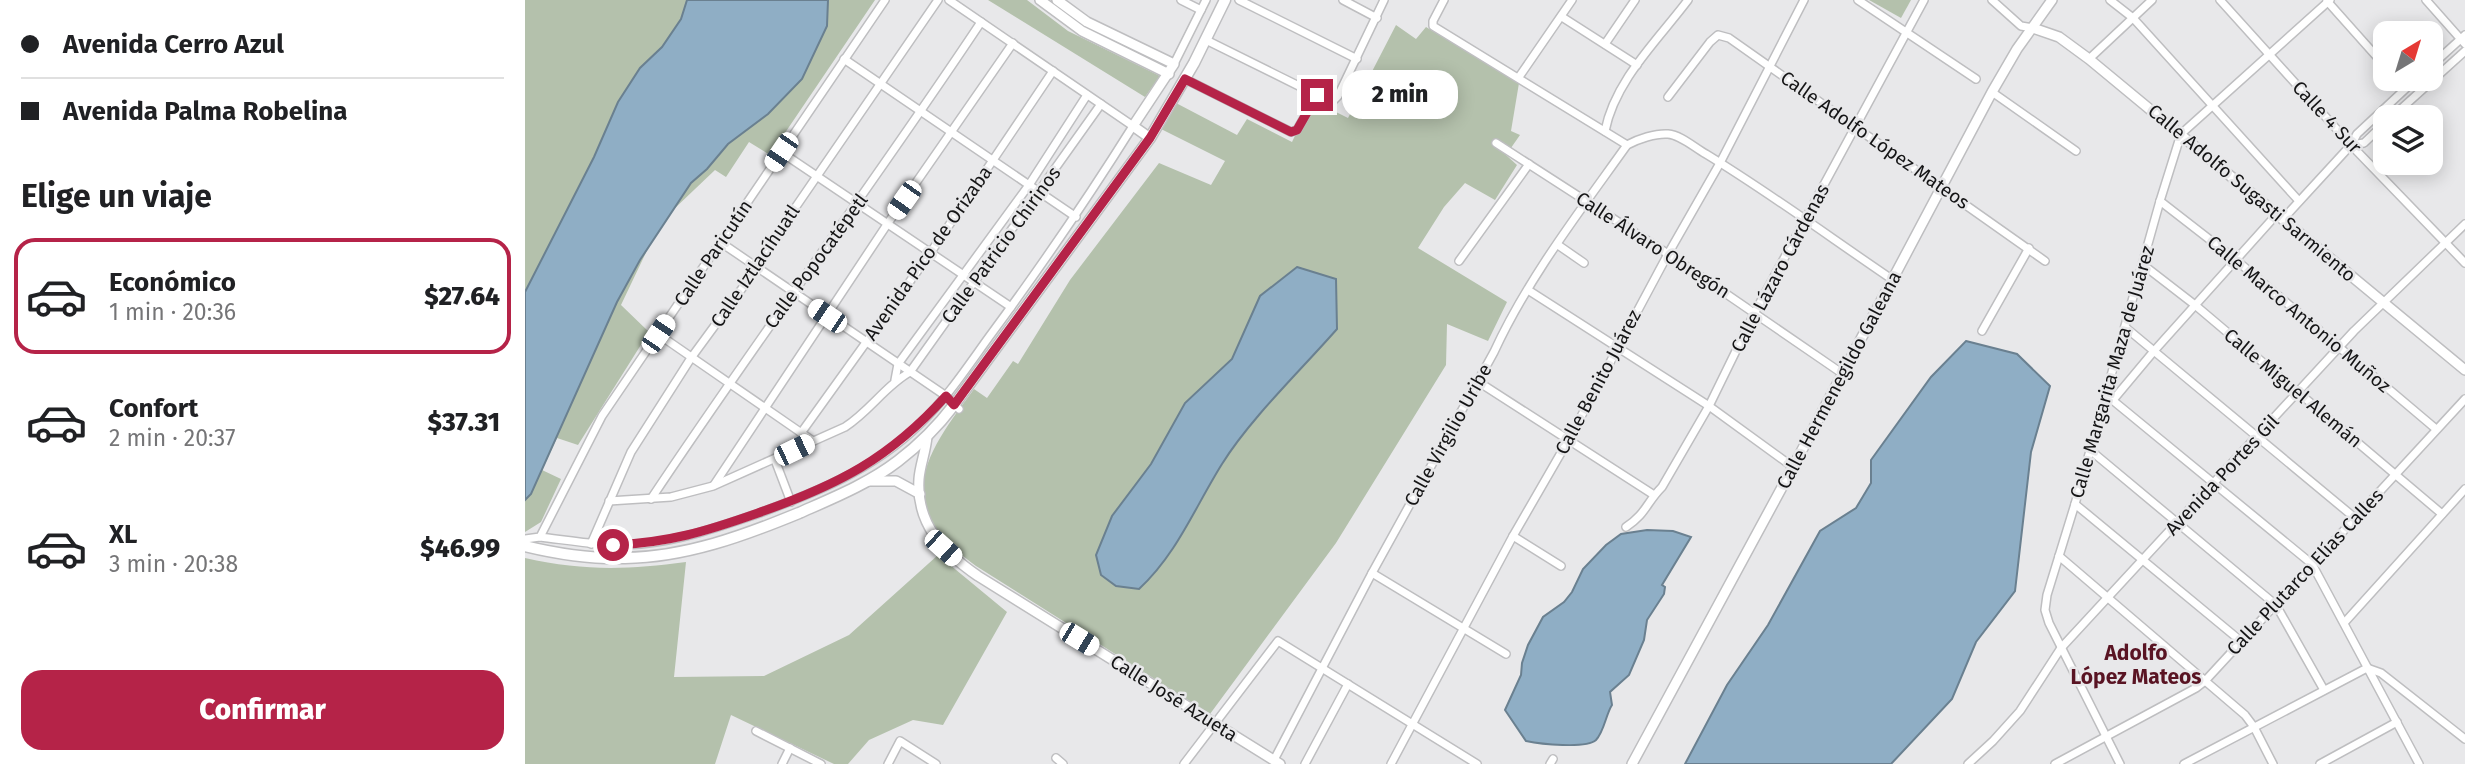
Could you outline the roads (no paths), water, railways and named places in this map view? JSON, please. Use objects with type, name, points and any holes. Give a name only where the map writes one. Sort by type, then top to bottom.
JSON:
[{"type":"main road","points":[[525,546],[583,557],[625,558],[671,554],[724,541],[773,523],[867,481],[897,462],[957,407],[1150,138],[1185,79],[1225,0]]},
{"type":"street","name":"Calle Paricutín","points":[[540,537],[594,430],[885,0]]},
{"type":"street","name":"Calle Iztlacíhuatl","points":[[591,544],[631,452],[691,358],[757,268],[817,175],[938,0]]},
{"type":"street","points":[[949,0],[1150,138]]},
{"type":"street","points":[[1040,0],[1082,30],[1169,74]]},
{"type":"street","points":[[1057,0],[1087,22],[1174,65]]},
{"type":"street","points":[[1181,0],[1201,10]]},
{"type":"street","points":[[525,539],[540,537],[591,544],[639,544],[700,534],[835,484],[868,465],[921,424],[946,396],[1076,217],[1169,74],[1206,0]]},
{"type":"street","points":[[1240,0],[1357,59]]},
{"type":"street","points":[[1343,0],[1377,18]]},
{"type":"street","points":[[1206,40],[1317,95],[1334,100],[1357,59],[1384,0]]},
{"type":"street","points":[[1444,0],[1432,23],[1627,145],[1636,140],[1670,134],[1720,163],[1893,280]]},
{"type":"street","points":[[1519,77],[1572,0]]},
{"type":"street","points":[[1605,44],[1635,0]]},
{"type":"street","points":[[1605,131],[1612,105],[1637,65],[1688,0]]},
{"type":"street","name":"Calle Benito Juárez","points":[[1391,764],[1513,536],[1720,163],[1804,0]]},
{"type":"street","points":[[1858,0],[1976,79]]},
{"type":"street","name":"Calle Lázaro Cárdenas","points":[[1626,527],[1640,518],[1662,487],[1709,407],[1755,312],[1924,0]]},
{"type":"street","points":[[1992,0],[2021,26],[2033,28]]},
{"type":"street","name":"Calle Hermenegildo Galeana","points":[[1632,764],[1992,92],[2052,0]]},
{"type":"street","points":[[2111,0],[2133,18],[2299,201]]},
{"type":"street","points":[[2089,59],[2152,0]]},
{"type":"street","name":"Calle 4 Sur","points":[[2220,0],[2351,145],[2465,263]]},
{"type":"street","points":[[2425,0],[2464,39],[2443,56]]},
{"type":"street","points":[[2181,134],[2328,1],[2373,52]]},
{"type":"street","points":[[1562,17],[1637,65]]},
{"type":"street","name":"Calle Popocatépetl","points":[[651,499],[729,383],[859,203],[981,22]]},
{"type":"street","name":"Calle Adolfo Sugasti Sarmiento","points":[[2033,28],[2059,37],[2089,59],[2465,370]]},
{"type":"street","name":"Calle Adolfo López Mateos","points":[[1668,97],[1710,42],[1719,35],[1729,38],[2045,261]]},
{"type":"street","points":[[713,486],[888,223],[1013,43]]},
{"type":"street","points":[[2405,105],[2465,51]]},
{"type":"street","points":[[843,59],[1076,217]]},
{"type":"street","name":"Avenida Pico de Orizaba","points":[[801,433],[931,252],[1053,71]]},
{"type":"street","points":[[1185,79],[1291,132],[1297,130],[1317,95]]},
{"type":"street","points":[[2113,400],[2236,260],[2299,201],[2351,145],[2357,134],[2402,91]]},
{"type":"street","points":[[1992,92],[2075,150]]},
{"type":"street","name":"Calle Patricio Chirinos","points":[[895,380],[898,364],[999,228],[1087,95]]},
{"type":"street","name":"Calle Patricio Chirinos","points":[[609,501],[651,499],[713,486],[845,428],[859,418],[895,380],[910,372],[1101,104]]},
{"type":"street","name":"Calle Margarita Maza de Juárez","points":[[2061,648],[2045,610],[2047,595],[2181,134]]},
{"type":"street","points":[[2351,145],[2364,143],[2373,134]]},
{"type":"street","name":"Calle Álvaro Obregón","points":[[1496,143],[1668,254],[1843,374]]},
{"type":"street","name":"Calle Virgilio Uribe","points":[[1277,762],[1321,668],[1511,315],[1627,145]]},
{"type":"street","points":[[781,152],[1011,307]]},
{"type":"street","points":[[1459,261],[1529,164]]},
{"type":"street","name":"Calle Marco Antonio Muñoz","points":[[2160,201],[2236,260],[2436,429]]},
{"type":"street","name":"Avenida Portes Gil","points":[[1968,764],[2020,711],[2061,648],[2340,346],[2465,224]]},
{"type":"street","points":[[999,228],[1008,234]]},
{"type":"street","points":[[720,242],[946,396],[957,407]]},
{"type":"street","points":[[1558,245],[1584,263]]},
{"type":"street","points":[[1982,331],[2029,248]]},
{"type":"street","name":"Calle Miguel Alemán","points":[[2142,264],[2195,305],[2442,514]]},
{"type":"street","points":[[1528,290],[1618,346],[1793,467]]},
{"type":"street","points":[[2125,327],[2355,518]]},
{"type":"street","points":[[658,334],[813,441]]},
{"type":"street","points":[[1477,381],[1654,495]]},
{"type":"street","points":[[2105,394],[2312,565],[2419,764]]},
{"type":"street","name":"Calle Plutarco Elías Calles","points":[[2055,764],[2205,681],[2465,399]]},
{"type":"street","name":"Calle José Azueta","points":[[927,436],[919,478],[924,517],[931,533],[958,562],[1277,762]]},
{"type":"street","points":[[2090,450],[2276,605],[2324,690]]},
{"type":"street","points":[[775,460],[792,502]]},
{"type":"street","points":[[867,481],[896,481],[920,494]]},
{"type":"street","points":[[2345,622],[2465,489]]},
{"type":"street","points":[[2075,504],[2242,642]]},
{"type":"street","points":[[1513,536],[1561,566]]},
{"type":"street","points":[[2059,556],[2245,715],[2254,726],[2273,764]]},
{"type":"street","points":[[1372,573],[1506,654]]},
{"type":"street","points":[[1184,764],[1278,640],[1477,764]]},
{"type":"street","points":[[2061,648],[2120,764]]},
{"type":"street","points":[[2184,764],[2367,668],[2381,673],[2465,739]]},
{"type":"street","points":[[1305,764],[1348,684]]},
{"type":"street","points":[[2320,764],[2397,722]]},
{"type":"street","points":[[756,731],[821,764]]},
{"type":"street","points":[[888,764],[900,741],[936,764]]},
{"type":"street","points":[[782,764],[790,748]]},
{"type":"street","points":[[1056,758],[1063,764]]},
{"type":"water","points":[[687,0],[828,0],[827,26],[802,79],[768,114],[728,144],[691,183],[640,260],[617,302],[531,494],[525,500],[525,292],[594,157],[618,102],[640,68],[662,47],[681,19]]},
{"type":"water","points":[[1297,267],[1336,279],[1337,329],[1261,412],[1234,447],[1212,480],[1185,530],[1152,575],[1139,589],[1116,586],[1101,575],[1096,555],[1112,516],[1151,464],[1185,403],[1232,359],[1260,296]]},
{"type":"water","points":[[1966,341],[2017,354],[2050,386],[2031,452],[2015,591],[1976,642],[1952,699],[1891,764],[1685,764],[1727,685],[1768,625],[1820,531],[1856,508],[1871,483],[1871,460],[1931,377]]},
{"type":"water","points":[[1647,530],[1673,531],[1691,537],[1662,585],[1665,587],[1664,594],[1647,620],[1644,640],[1629,675],[1610,692],[1612,705],[1599,737],[1591,743],[1573,745],[1526,741],[1505,710],[1521,675],[1528,645],[1543,617],[1564,602],[1583,569],[1606,545],[1621,534]]},
{"type":"district","name":"Adolfo López Mateos","points":[[2136,665]]}]
